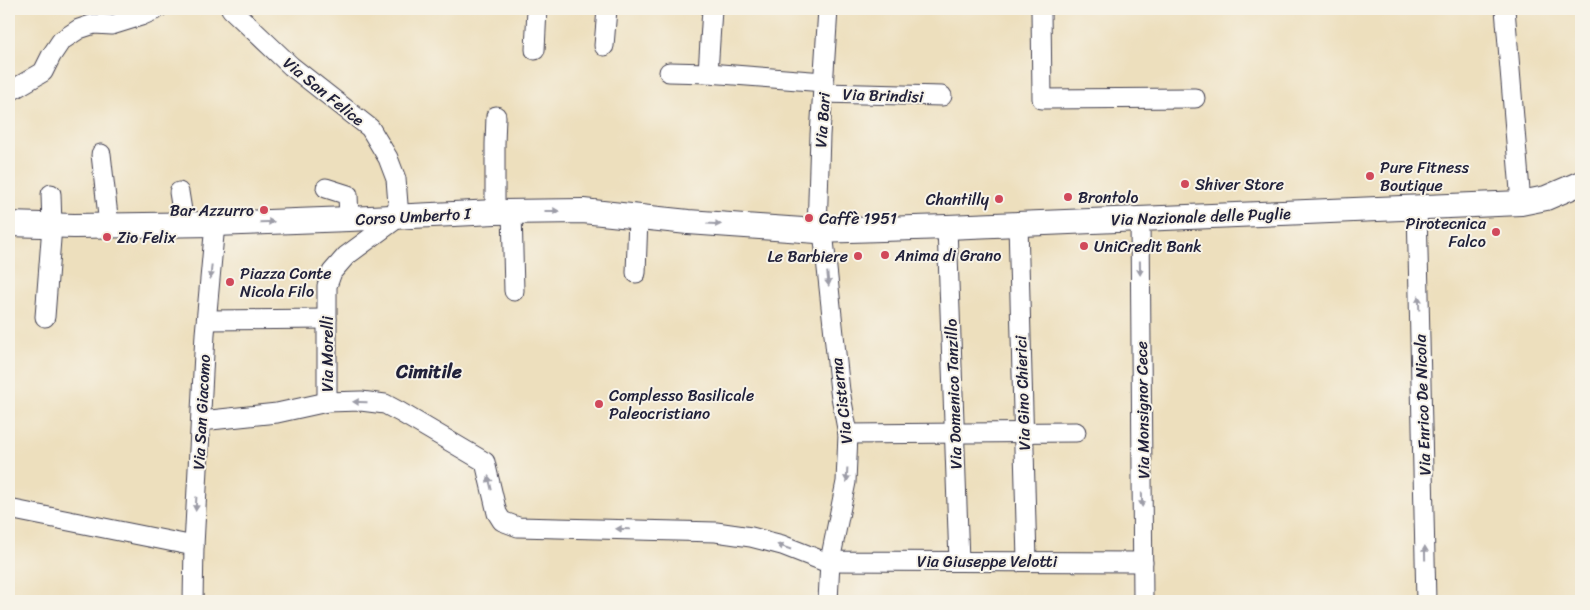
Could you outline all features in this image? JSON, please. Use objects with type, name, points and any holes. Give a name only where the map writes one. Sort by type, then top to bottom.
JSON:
[{"type":"main road","name":"Via Nazionale delle Puglie","points":[[820,231],[1521,203],[1575,190]]},
{"type":"main road","name":"Corso Umberto I","points":[[9,224],[52,226],[215,224],[349,220],[503,211],[583,211],[638,218],[820,231]]},
{"type":"street","points":[[9,92],[43,72],[61,41],[79,29],[94,24],[112,24],[158,9]]},
{"type":"street","name":"Via San Felice","points":[[231,9],[291,66],[370,128],[388,158],[396,178],[398,217]]},
{"type":"street","points":[[535,50],[537,9]]},
{"type":"street","points":[[604,46],[607,9]]},
{"type":"street","points":[[708,73],[712,9]]},
{"type":"street","name":"Via Bari","points":[[820,231],[820,135],[828,9]]},
{"type":"street","points":[[1041,9],[1042,99],[1196,98]]},
{"type":"street","points":[[1505,9],[1521,203]]},
{"type":"street","name":"Via Brindisi","points":[[669,72],[708,73],[824,87],[942,96]]},
{"type":"street","points":[[496,116],[495,144],[514,291]]},
{"type":"street","points":[[100,154],[109,225]]},
{"type":"street","points":[[326,188],[348,194],[349,220]]},
{"type":"street","points":[[179,192],[184,223]]},
{"type":"street","points":[[45,317],[52,226],[51,194]]},
{"type":"street","name":"Via Enrico De Nicola","points":[[1417,208],[1426,601]]},
{"type":"street","name":"Via Morelli","points":[[327,402],[327,286],[332,272],[346,256],[398,217]]},
{"type":"street","points":[[636,273],[638,218]]},
{"type":"street","name":"Via Monsignor Cece","points":[[1140,219],[1143,601]]},
{"type":"street","name":"Via San Giacomo","points":[[193,601],[201,421],[215,224]]},
{"type":"street","name":"Via Gino Chierici","points":[[1018,224],[1027,561]]},
{"type":"street","name":"Via Domenico Tanzillo","points":[[946,227],[960,561]]},
{"type":"street","name":"Via Cisterna","points":[[820,231],[840,391],[848,434],[846,482],[830,561],[828,601]]},
{"type":"street","points":[[207,320],[326,319]]},
{"type":"street","name":"Via Giuseppe Velotti","points":[[201,421],[276,413],[327,402],[361,401],[385,404],[485,462],[497,513],[502,521],[512,526],[526,528],[716,532],[751,537],[782,545],[822,561],[1143,562]]},
{"type":"street","points":[[848,434],[1076,432]]},
{"type":"street","points":[[9,509],[194,546]]},
{"type":"place","name":"Pure Fitness Boutique","points":[[1370,176]]},
{"type":"place","name":"Shiver Store","points":[[1185,184]]},
{"type":"place","name":"Brontolo","points":[[1068,197]]},
{"type":"place","name":"Chantilly","points":[[999,199]]},
{"type":"place","name":"Bar Azzurro","points":[[264,210]]},
{"type":"place","name":"Caffè 1951","points":[[809,218]]},
{"type":"place","name":"Pirotecnica Falco","points":[[1496,232]]},
{"type":"place","name":"Zio Felix","points":[[107,237]]},
{"type":"place","name":"UniCredit Bank","points":[[1084,246]]},
{"type":"place","name":"Anima di Grano","points":[[885,255]]},
{"type":"place","name":"Le Barbiere","points":[[858,256]]},
{"type":"place","name":"Piazza Conte Nicola Filo","points":[[230,282]]},
{"type":"place","name":"Complesso Basilicale Paleocristiano","points":[[599,404]]},
{"type":"district","name":"Cimitile","points":[[429,371]]}]
